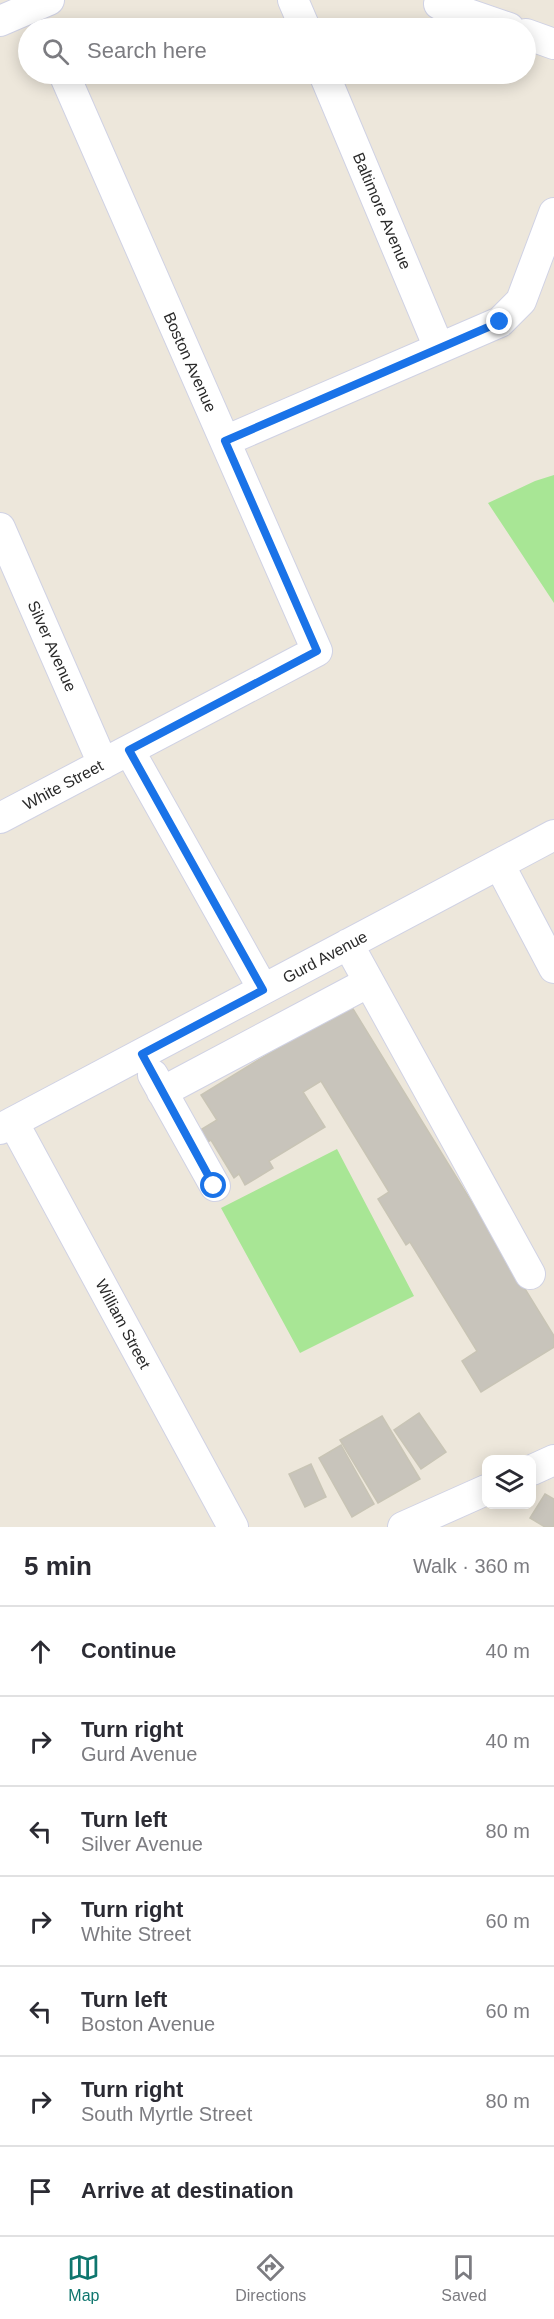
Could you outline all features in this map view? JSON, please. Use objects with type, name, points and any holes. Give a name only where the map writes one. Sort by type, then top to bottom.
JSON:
[{"type":"street","points":[[293,0],[301,18]]},
{"type":"street","points":[[439,4],[480,18]]},
{"type":"street","points":[[0,21],[39,9]]},
{"type":"street","points":[[536,38],[554,44]]},
{"type":"street","name":"Boston Avenue","points":[[68,84],[317,651]]},
{"type":"street","name":"Baltimore Avenue","points":[[328,84],[439,348]]},
{"type":"street","points":[[225,441],[500,322],[521,300],[542,283],[554,213]]},
{"type":"street","name":"Silver Avenue","points":[[1,535],[116,757],[263,990]]},
{"type":"street","name":"White Street","points":[[0,818],[317,651]]},
{"type":"street","name":"Gurd Avenue","points":[[7,1126],[554,835]]},
{"type":"street","points":[[499,864],[554,968]]},
{"type":"street","points":[[348,944],[530,1274]]},
{"type":"street","points":[[162,1092],[369,982]]},
{"type":"street","points":[[142,1054],[214,1186]]},
{"type":"street","name":"William Street","points":[[7,1126],[233,1527]]},
{"type":"street","points":[[536,1468],[554,1460]]},
{"type":"street","points":[[417,1525],[482,1492]]},
{"type":"green space","points":[[554,475],[554,603],[488,503],[535,481]]},
{"type":"green space","points":[[337,1149],[414,1296],[300,1353],[221,1208]]},
{"type":"building","points":[[350,1004],[554,1336],[554,1347],[481,1392],[462,1361],[477,1351],[410,1242],[406,1245],[378,1199],[389,1192],[321,1081],[303,1092],[325,1127],[269,1161],[273,1168],[245,1185],[239,1174],[234,1178],[211,1140],[205,1144],[197,1132],[217,1120],[201,1095]]},
{"type":"building","points":[[419,1413],[446,1452],[421,1469],[394,1430]]},
{"type":"building","points":[[382,1416],[420,1479],[378,1503],[340,1440]]},
{"type":"building","points":[[341,1445],[374,1504],[352,1517],[319,1458]]},
{"type":"building","points":[[311,1464],[326,1497],[305,1507],[289,1474]]},
{"type":"building","points":[[545,1494],[554,1499],[554,1527],[545,1527],[530,1518]]},
{"type":"route","points":[[214,1186],[142,1054],[263,990],[129,750],[317,651],[225,441],[500,322]]}]
